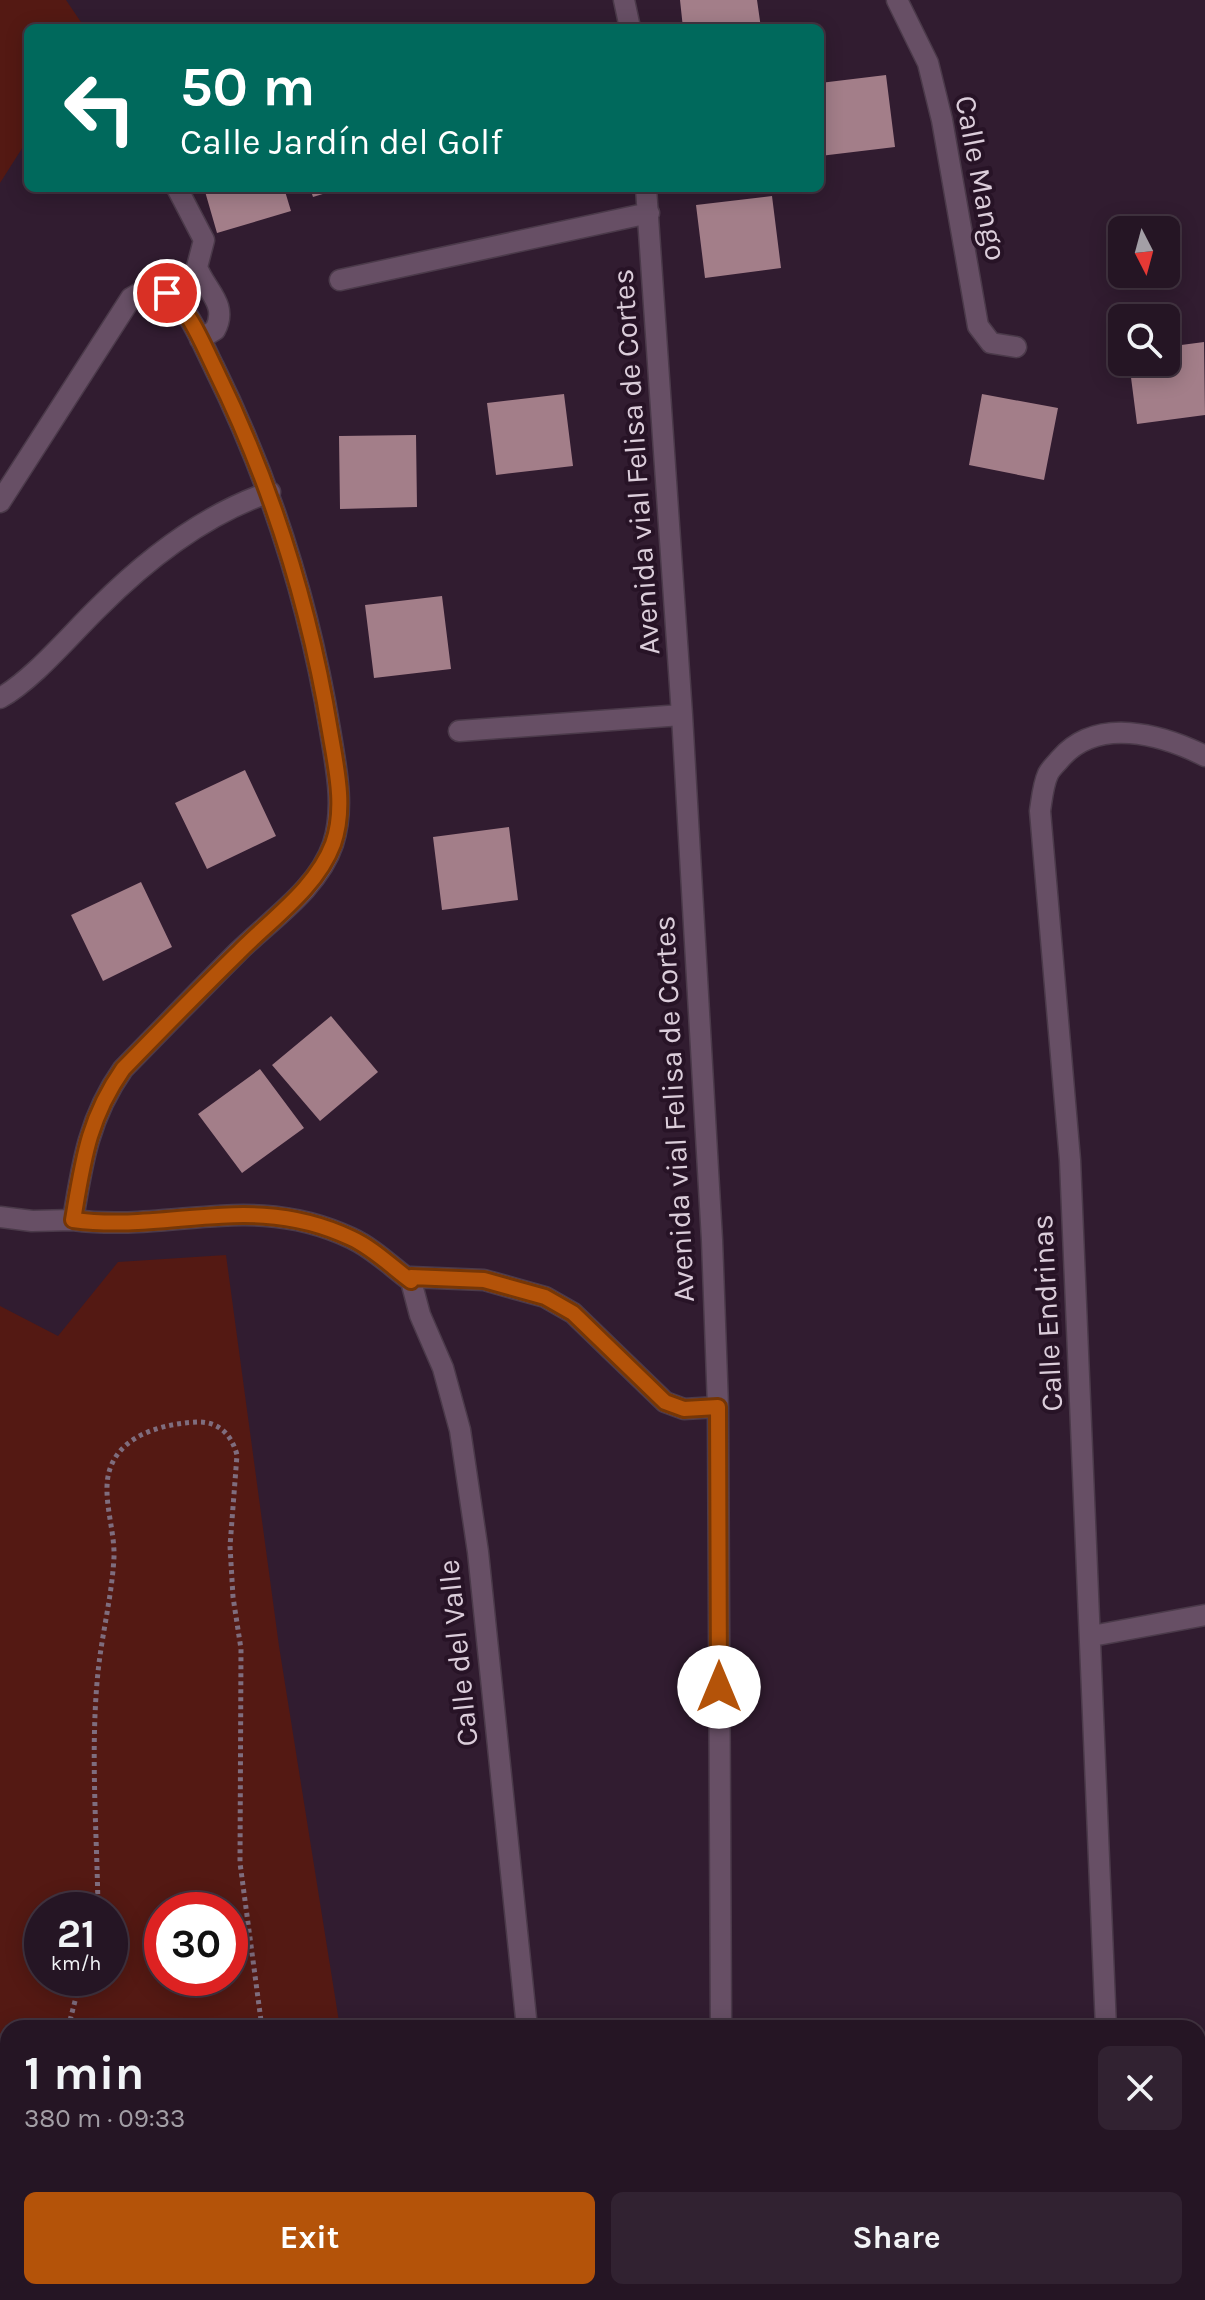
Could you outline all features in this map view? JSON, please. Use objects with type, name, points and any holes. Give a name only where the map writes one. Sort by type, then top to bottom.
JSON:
[{"type":"street","points":[[624,0],[629,24]]},
{"type":"street","name":"Calle Mango","points":[[897,0],[928,63],[942,120],[978,326],[991,343],[1016,347]]},
{"type":"street","points":[[179,192],[204,240],[197,267],[221,313],[215,330],[200,339]]},
{"type":"street","name":"Avenida vial Felisa de Cortes","points":[[646,192],[701,1027],[718,1407],[721,2020]]},
{"type":"street","points":[[340,280],[649,213]]},
{"type":"street","points":[[0,502],[131,298],[148,289],[167,293],[175,299],[200,339],[244,428],[270,492],[302,597],[327,711],[337,776],[339,810],[333,845],[315,874],[293,901],[239,951],[115,1080],[108,1091],[84,1149],[73,1220]]},
{"type":"street","points":[[0,698],[53,654],[101,604],[149,562],[209,518],[270,492]]},
{"type":"street","points":[[459,731],[682,715]]},
{"type":"street","name":"Calle Endrinas","points":[[1106,2020],[1070,1160],[1040,811],[1049,771],[1070,747],[1087,738],[1116,732],[1150,736],[1205,756]]},
{"type":"street","points":[[0,1217],[103,1224],[255,1213],[307,1222],[353,1238],[411,1281],[411,1277],[484,1280],[545,1297],[573,1313],[665,1402],[684,1409],[718,1407]]},
{"type":"street","name":"Calle del Valle","points":[[411,1281],[420,1315],[443,1368],[460,1430],[480,1568],[526,2020]]},
{"type":"street","points":[[1092,1636],[1205,1615]]},
{"type":"path","points":[[98,1892],[95,1738],[98,1670],[109,1608],[114,1554],[107,1486],[110,1467],[120,1450],[135,1438],[163,1427],[205,1422],[227,1433],[237,1455],[230,1546],[233,1597],[241,1649],[240,1863],[261,2020]]},
{"type":"path","points":[[70,2020],[76,1996]]},
{"type":"shaded area","points":[[0,0],[66,0],[82,24],[24,24],[24,145],[0,183]]},
{"type":"shaded area","points":[[226,1255],[279,1646],[339,2020],[0,2020],[0,1306],[58,1336],[118,1262]]},
{"type":"building","points":[[680,0],[757,0],[760,24],[683,24]]},
{"type":"building","points":[[886,75],[895,147],[824,156],[824,83]]},
{"type":"building","points":[[205,192],[285,192],[291,211],[217,233]]},
{"type":"building","points":[[311,192],[329,192],[313,197]]},
{"type":"building","points":[[772,196],[781,268],[705,278],[696,205]]},
{"type":"building","points":[[1204,342],[1205,415],[1137,424],[1131,376],[1180,376],[1180,345]]},
{"type":"building","points":[[564,394],[573,466],[496,475],[487,403]]},
{"type":"building","points":[[982,394],[1058,408],[1044,480],[969,465]]},
{"type":"building","points":[[416,435],[417,507],[340,509],[339,436]]},
{"type":"building","points":[[442,596],[451,669],[374,678],[365,605]]},
{"type":"building","points":[[245,770],[276,836],[207,869],[175,803]]},
{"type":"building","points":[[509,827],[518,900],[442,910],[433,837]]},
{"type":"building","points":[[141,882],[172,947],[103,981],[71,915]]},
{"type":"building","points":[[331,1016],[378,1072],[320,1121],[272,1065]]},
{"type":"building","points":[[260,1069],[304,1128],[242,1173],[198,1114]]},
{"type":"route","points":[[167,293],[175,299],[200,339],[244,428],[270,492],[302,597],[327,711],[339,810],[333,845],[304,888],[123,1069],[108,1091],[84,1149],[73,1220],[103,1224],[255,1213],[307,1222],[353,1238],[411,1281],[411,1277],[484,1280],[545,1297],[573,1313],[665,1402],[684,1409],[718,1407],[719,1687]]}]
